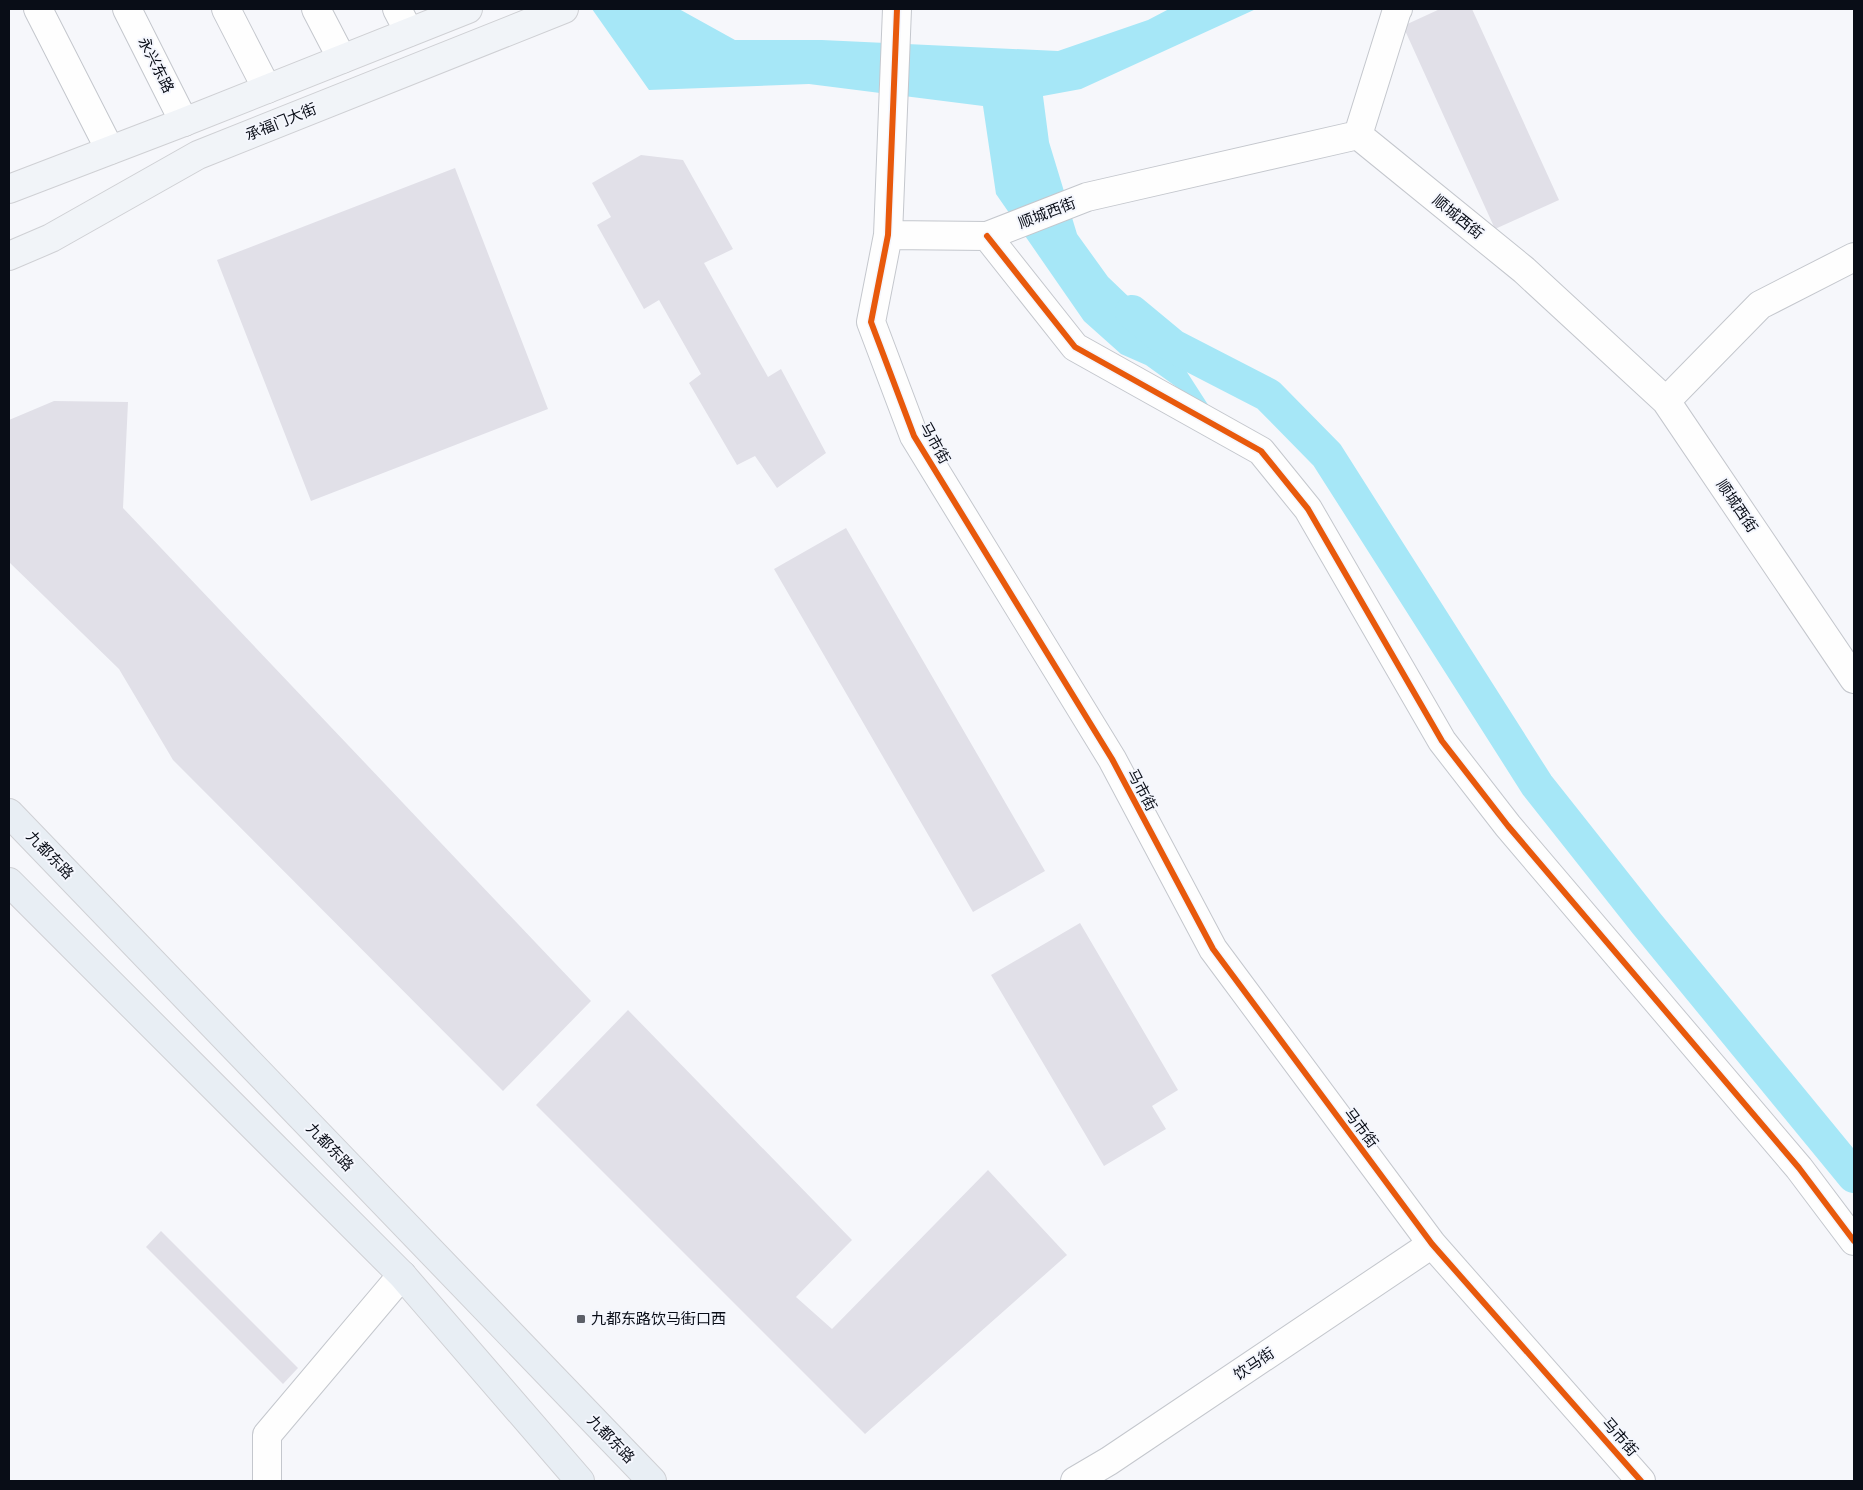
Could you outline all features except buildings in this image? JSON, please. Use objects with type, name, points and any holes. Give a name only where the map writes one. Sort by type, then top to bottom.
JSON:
[{"type":"highway","name":"九都东路","points":[[9,813],[652,1481]]},
{"type":"highway","points":[[9,882],[402,1275],[580,1481]]},
{"type":"main road","points":[[9,189],[342,59],[403,20],[468,9]]},
{"type":"main road","name":"承福门大街","points":[[9,256],[51,238],[198,155],[563,9]]},
{"type":"street","points":[[38,9],[110,150]]},
{"type":"street","name":"永兴东路","points":[[127,9],[184,122]]},
{"type":"street","points":[[226,9],[267,89]]},
{"type":"street","points":[[316,9],[342,59]]},
{"type":"street","name":"马市街","points":[[897,9],[888,235],[871,322],[914,436],[1112,759],[1213,949],[1432,1244],[1641,1481]]},
{"type":"street","points":[[1358,135],[1398,9]]},
{"type":"street","name":"顺城西街","points":[[888,235],[987,236],[1087,197],[1358,135],[1524,270],[1666,401],[1854,679]]},
{"type":"street","points":[[987,236],[1075,346],[1261,451],[1308,509],[1442,741],[1508,826],[1798,1168],[1854,1241]]},
{"type":"street","points":[[1666,401],[1760,305],[1854,257]]},
{"type":"street","name":"饮马街","points":[[1075,1481],[1109,1461],[1432,1244]]},
{"type":"street","points":[[267,1481],[267,1435],[402,1275]]},
{"type":"water","points":[[592,9],[679,9],[735,40],[822,40],[1058,51],[1148,20],[1169,9],[1256,9],[1081,89],[1043,96],[1049,142],[1077,234],[1108,277],[1154,321],[1214,414],[1146,365],[1121,354],[1084,321],[996,194],[983,106],[809,84],[649,90]]},
{"type":"waterway","points":[[1132,312],[1173,346],[1268,395],[1327,455],[1537,785],[1647,924],[1854,1176]]},
{"type":"cycle path","points":[[897,9],[888,235],[871,322],[914,436],[1112,759],[1213,949],[1432,1244],[1641,1481]]},
{"type":"cycle path","points":[[987,236],[1075,347],[1261,451],[1308,509],[1442,741],[1508,826],[1799,1168],[1854,1241]]},
{"type":"place","name":"九都东路饮马街口西","points":[[581,1319]]}]
